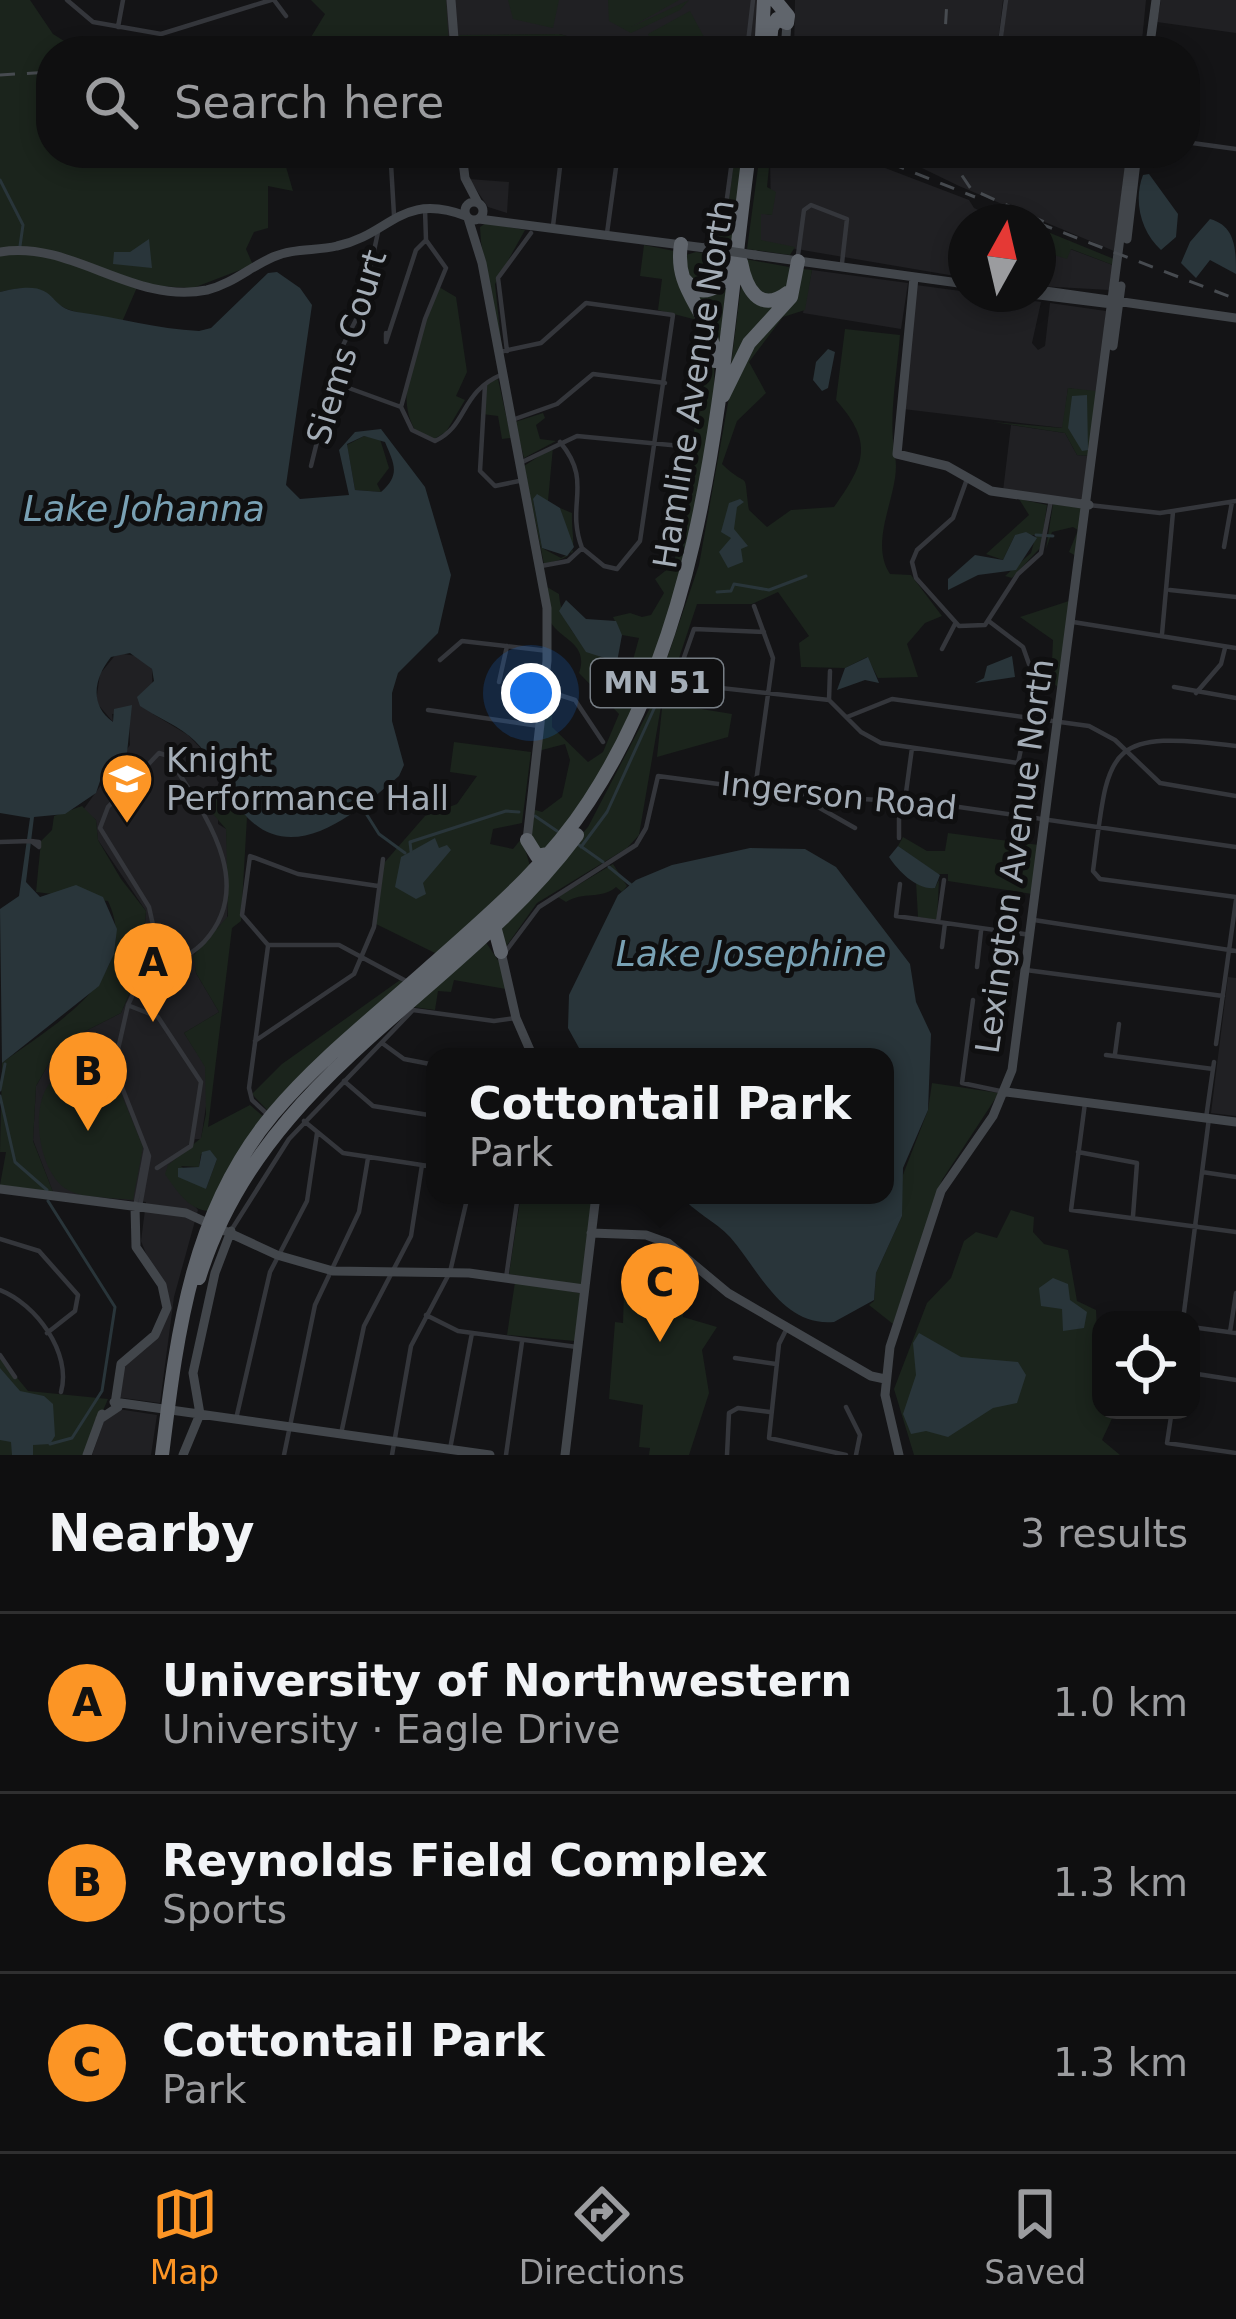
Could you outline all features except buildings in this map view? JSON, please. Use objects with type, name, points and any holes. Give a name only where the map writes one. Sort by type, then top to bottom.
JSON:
[{"type":"highway","points":[[764,0],[765,36]]},
{"type":"highway","points":[[769,36],[774,0]]},
{"type":"highway","points":[[771,29],[777,19],[787,23],[788,14],[774,0]]},
{"type":"highway","name":"Hamline Avenue North","points":[[489,930],[577,835],[647,705],[692,578],[750,168]]},
{"type":"highway","points":[[683,244],[683,276],[698,290],[721,284],[738,256]]},
{"type":"highway","points":[[683,244],[679,278],[713,339],[719,399]]},
{"type":"highway","points":[[738,256],[748,289],[768,302],[789,290],[798,261]]},
{"type":"highway","points":[[719,399],[749,343],[791,297],[798,261]]},
{"type":"highway","name":"Hamline Avenue North","points":[[530,876],[564,837],[608,769],[668,632],[697,524],[719,399]]},
{"type":"highway","points":[[527,841],[542,857],[564,837]]},
{"type":"highway","points":[[527,841],[530,876]]},
{"type":"highway","name":"MN 51","points":[[167,1455],[195,1292],[219,1226],[270,1116],[530,876]]},
{"type":"highway","points":[[489,930],[502,954]]},
{"type":"highway","name":"MN 51","points":[[219,1226],[283,1119],[489,930]]},
{"type":"highway","points":[[409,1008],[411,984]]},
{"type":"street","points":[[67,0],[88,20],[174,32],[272,0],[286,16]]},
{"type":"street","points":[[118,27],[123,0]]},
{"type":"street","points":[[451,0],[454,36]]},
{"type":"street","points":[[749,36],[753,0]]},
{"type":"street","points":[[1001,36],[1006,0]]},
{"type":"street","points":[[1148,36],[1154,0]]},
{"type":"street","points":[[786,36],[787,23]]},
{"type":"street","points":[[1200,141],[1236,149]]},
{"type":"street","points":[[391,168],[394,215]]},
{"type":"street","points":[[465,168],[503,352]]},
{"type":"street","points":[[553,226],[560,168]]},
{"type":"street","points":[[607,233],[616,168]]},
{"type":"street","name":"Hamline Avenue North","points":[[703,247],[723,227],[731,168]]},
{"type":"street","name":"Lexington Avenue North","points":[[899,1455],[885,1378],[890,1347],[941,1192],[1006,1092],[1132,168]]},
{"type":"street","points":[[798,261],[804,210],[811,205],[847,219],[842,267]]},
{"type":"street","points":[[425,209],[426,240],[446,268],[425,319],[401,407],[412,430],[438,440],[485,382],[503,374]]},
{"type":"street","points":[[0,252],[46,255],[136,287],[191,292],[226,284],[282,254],[337,247],[394,215],[425,209],[474,212],[738,256],[948,282]]},
{"type":"street","name":"Siems Court","points":[[310,466],[339,353],[362,308],[378,227]]},
{"type":"street","points":[[527,841],[548,651],[540,567],[503,374],[498,278],[531,232]]},
{"type":"street","points":[[386,333],[416,250],[426,240]]},
{"type":"street","points":[[914,277],[897,454],[940,464],[991,491],[1089,506],[1173,512],[1234,502],[1224,547]]},
{"type":"street","points":[[1056,295],[1236,318]]},
{"type":"street","points":[[503,352],[541,343],[582,304],[673,315],[646,528],[625,564],[608,568],[582,548],[574,520],[579,468],[560,441]]},
{"type":"street","points":[[512,420],[557,404],[593,374],[664,383]]},
{"type":"street","points":[[485,382],[479,471],[495,486],[524,480]]},
{"type":"street","points":[[335,383],[401,407]]},
{"type":"street","points":[[520,464],[560,441],[583,436],[681,446]]},
{"type":"street","points":[[968,479],[953,518],[916,550],[912,562],[916,578],[955,624],[968,628],[989,622],[1018,574],[1040,553],[1051,500]]},
{"type":"street","points":[[1162,634],[1173,512]]},
{"type":"street","points":[[540,567],[568,561],[582,548]]},
{"type":"street","points":[[1168,590],[1236,597]]},
{"type":"street","points":[[754,606],[773,658],[754,789]]},
{"type":"street","points":[[989,622],[1023,647],[1029,664]]},
{"type":"street","points":[[1073,622],[1236,647]]},
{"type":"street","points":[[942,650],[955,624]]},
{"type":"street","points":[[764,632],[694,629],[676,682],[768,697],[829,700],[875,740],[1019,763],[1028,717]]},
{"type":"street","points":[[440,660],[462,641],[548,651]]},
{"type":"street","points":[[1196,693],[1221,664],[1226,645]]},
{"type":"street","points":[[499,682],[507,646]]},
{"type":"street","points":[[829,700],[830,671]]},
{"type":"street","points":[[1174,687],[1236,698]]},
{"type":"street","points":[[543,689],[575,700],[603,742]]},
{"type":"street","points":[[847,717],[892,698],[1096,728],[1160,783],[1236,796]]},
{"type":"street","points":[[428,710],[538,726]]},
{"type":"street","points":[[1216,1044],[1233,951],[1236,898],[1094,876],[1107,775],[1126,752],[1163,737],[1236,746]]},
{"type":"street","points":[[899,838],[912,748]]},
{"type":"street","points":[[87,1455],[100,1419],[115,1404],[121,1364],[158,1332],[167,1308],[163,1286],[141,1258],[134,1232],[148,1152],[115,1073],[128,1005],[149,970],[152,912],[100,828],[108,807],[159,753],[168,756],[215,832],[227,883],[220,914],[206,941],[149,970]]},
{"type":"street","name":"Ingerson Road","points":[[502,954],[539,908],[640,841],[656,777],[814,796],[907,800],[1236,847]]},
{"type":"street","points":[[814,796],[818,807],[854,828]]},
{"type":"street","points":[[0,842],[28,841]]},
{"type":"street","points":[[378,886],[298,874],[250,856],[242,919],[268,944],[332,943],[411,984]]},
{"type":"street","points":[[255,1041],[348,980],[363,959],[374,927],[383,859]]},
{"type":"street","points":[[942,947],[944,880]]},
{"type":"street","points":[[900,884],[896,916],[1031,934]]},
{"type":"street","points":[[1033,920],[1233,951]]},
{"type":"street","points":[[976,967],[982,928]]},
{"type":"street","points":[[268,944],[249,1095],[270,1116]]},
{"type":"street","points":[[502,954],[515,1018],[528,1048]]},
{"type":"street","points":[[1026,970],[1223,997]]},
{"type":"street","points":[[973,1000],[962,1083],[1236,1122]]},
{"type":"street","points":[[128,1005],[158,1017],[199,1074],[202,1103],[191,1146],[157,1168]]},
{"type":"street","points":[[183,1455],[200,1414],[193,1373],[215,1273],[219,1226],[304,1121],[382,1043],[409,1008],[494,1021],[515,1018]]},
{"type":"street","points":[[1114,1056],[1119,1024]]},
{"type":"street","points":[[382,1043],[404,1059],[426,1063]]},
{"type":"street","points":[[96,1082],[98,1053],[116,1050]]},
{"type":"street","points":[[1106,1055],[1214,1066],[1184,1311]]},
{"type":"street","points":[[344,1081],[374,1106],[426,1115]]},
{"type":"street","points":[[1085,1103],[1071,1210],[1236,1232]]},
{"type":"street","points":[[304,1121],[343,1153],[426,1166]]},
{"type":"street","points":[[236,1419],[277,1255],[307,1201],[317,1133]]},
{"type":"street","points":[[148,1152],[171,1160]]},
{"type":"street","points":[[1078,1152],[1137,1163],[1133,1218]]},
{"type":"street","points":[[284,1455],[315,1305],[359,1211],[368,1158]]},
{"type":"street","points":[[340,1434],[364,1326],[413,1226],[422,1166]]},
{"type":"street","points":[[1202,1172],[1236,1177]]},
{"type":"street","points":[[0,1189],[138,1207],[219,1226],[277,1255],[330,1270],[450,1272],[584,1289]]},
{"type":"street","points":[[392,1455],[409,1354],[450,1272],[466,1204]]},
{"type":"street","points":[[506,1277],[517,1204]]},
{"type":"street","points":[[565,1455],[595,1204]]},
{"type":"street","points":[[591,1233],[639,1234],[668,1243],[728,1293],[871,1376],[885,1378]]},
{"type":"street","points":[[0,1239],[39,1250],[78,1294],[75,1311],[47,1333]]},
{"type":"street","points":[[0,1290],[23,1303],[47,1333],[62,1364],[61,1392]]},
{"type":"street","points":[[1200,1328],[1233,1333],[1236,1293]]},
{"type":"street","points":[[426,1315],[472,1333],[577,1347]]},
{"type":"street","points":[[787,1328],[776,1364],[769,1438],[846,1455]]},
{"type":"street","points":[[450,1449],[472,1333]]},
{"type":"street","points":[[506,1455],[522,1340]]},
{"type":"street","points":[[0,1354],[15,1377]]},
{"type":"street","points":[[735,1358],[776,1364]]},
{"type":"street","points":[[1200,1374],[1236,1380]]},
{"type":"street","points":[[115,1404],[490,1455]]},
{"type":"street","points":[[846,1407],[860,1435],[856,1455]]},
{"type":"street","points":[[727,1455],[729,1413],[737,1408],[770,1412]]},
{"type":"street","points":[[1171,1419],[1168,1443],[1236,1453]]},
{"type":"shaded area","points":[[0,0],[30,0],[56,36],[36,36],[36,168],[286,168],[293,191],[268,186],[268,228],[254,232],[246,249],[253,265],[193,288],[138,285],[122,322],[73,311],[38,290],[0,292]]},
{"type":"shaded area","points":[[311,0],[446,0],[448,36],[312,36],[325,14]]},
{"type":"shaded area","points":[[385,0],[760,0],[758,36],[386,36]]},
{"type":"shaded area","points":[[508,0],[559,0],[553,28],[513,19]]},
{"type":"shaded area","points":[[608,0],[679,0],[631,27],[689,0],[680,10],[631,33],[609,21]]},
{"type":"shaded area","points":[[795,0],[1003,0],[999,36],[794,36]]},
{"type":"shaded area","points":[[1008,0],[1146,0],[1142,36],[1003,36]]},
{"type":"shaded area","points":[[1161,0],[1236,0],[1236,33],[1157,22]]},
{"type":"shaded area","points":[[690,11],[703,36],[649,36]]},
{"type":"shaded area","points":[[559,34],[567,36],[457,36]]},
{"type":"shaded area","points":[[733,168],[743,168],[732,247],[712,243],[725,230]]},
{"type":"shaded area","points":[[758,168],[769,168],[767,187],[776,192],[772,215],[761,214],[761,240],[795,247],[790,255],[747,249]]},
{"type":"shaded area","points":[[770,168],[885,168],[972,204],[948,204],[948,275],[767,244],[761,240],[761,213],[771,215]]},
{"type":"shaded area","points":[[922,168],[1125,168],[1114,251],[1056,227],[1056,204],[1002,204]]},
{"type":"shaded area","points":[[469,179],[509,182],[507,213],[488,207]]},
{"type":"shaded area","points":[[486,223],[525,230],[495,284],[502,349],[481,242],[480,227]]},
{"type":"shaded area","points":[[1056,235],[1114,259],[1113,265],[1071,249],[1067,259],[1056,256]]},
{"type":"shaded area","points":[[644,245],[674,251],[709,333],[713,409],[706,462],[680,578],[642,690],[598,781],[543,853],[532,846],[529,808],[542,812],[562,797],[570,760],[565,744],[538,751],[546,694],[552,694],[552,727],[588,762],[603,752],[619,714],[579,673],[577,649],[551,623],[547,587],[559,594],[575,634],[611,662],[616,686],[625,689],[639,638],[622,635],[613,617],[651,615],[664,593],[655,579],[674,564],[693,456],[683,444],[693,442],[704,335],[697,320],[658,310],[662,279],[640,276]]},
{"type":"shaded area","points":[[1070,249],[1113,265],[1110,290],[1056,287],[1056,254]]},
{"type":"shaded area","points":[[686,255],[731,257],[729,268],[710,289],[686,279]]},
{"type":"shaded area","points":[[745,259],[789,267],[792,276],[783,295],[755,295]]},
{"type":"shaded area","points":[[803,269],[812,270],[805,310],[783,317],[749,362],[766,393],[737,421],[722,464],[744,481],[749,510],[767,527],[791,510],[834,507],[853,478],[861,453],[856,429],[836,400],[845,329],[900,335],[893,412],[896,470],[882,546],[890,574],[911,575],[942,616],[925,623],[907,644],[918,677],[878,678],[867,657],[845,668],[801,667],[799,643],[809,636],[778,592],[752,604],[697,604],[671,682],[671,704],[732,714],[728,737],[657,757],[664,689],[639,835],[627,848],[537,903],[505,948],[496,930],[588,827],[650,708],[699,565],[733,375]]},
{"type":"shaded area","points":[[812,270],[908,283],[901,329],[803,313]]},
{"type":"shaded area","points":[[742,278],[777,302],[730,373]]},
{"type":"shaded area","points":[[728,280],[717,362],[689,287]]},
{"type":"shaded area","points":[[916,285],[948,289],[948,312],[1039,312],[1032,343],[1038,350],[1045,346],[1049,312],[1056,312],[1056,304],[1106,311],[1098,393],[1068,388],[1063,428],[903,409]]},
{"type":"shaded area","points":[[439,287],[456,297],[467,372],[456,396],[465,400],[446,432],[434,439],[417,433],[407,399],[412,361]]},
{"type":"shaded area","points":[[498,379],[511,438],[502,439],[498,416],[482,414],[486,384]]},
{"type":"shaded area","points":[[1068,388],[1096,391],[1091,456],[1077,455],[1065,433],[993,422],[1062,428]]},
{"type":"shaded area","points":[[543,413],[545,418],[536,425],[540,439],[556,441],[524,458],[515,422]]},
{"type":"shaded area","points":[[1011,425],[1065,433],[1077,455],[1091,456],[1083,501],[1003,491]]},
{"type":"shaded area","points":[[364,436],[380,439],[389,468],[377,484],[381,492],[355,490],[347,445]]},
{"type":"shaded area","points":[[553,447],[548,501],[533,499],[542,548],[561,558],[569,554],[557,561],[544,564],[524,466]]},
{"type":"shaded area","points":[[1019,499],[1047,505],[1041,547],[1012,578],[1005,576],[1031,553],[1036,535],[1015,535],[1003,560],[986,554],[1029,515]]},
{"type":"shaded area","points":[[1053,504],[1081,508],[1078,557],[1069,552],[1078,530],[1073,527],[1052,532],[1046,549]]},
{"type":"shaded area","points":[[560,508],[572,513],[572,549]]},
{"type":"shaded area","points":[[1072,600],[1060,689],[1051,681],[1053,640],[1020,617]]},
{"type":"shaded area","points":[[117,653],[137,656],[152,669],[153,714],[188,735],[219,767],[218,824],[226,829],[229,880],[227,918],[194,954],[196,973],[219,1012],[184,1033],[206,1067],[208,1093],[201,1139],[195,1139],[193,1149],[166,1171],[198,1210],[174,1297],[160,1403],[116,1397],[120,1369],[169,1311],[141,1241],[146,1202],[53,1192],[33,1140],[36,1086],[60,1044],[121,1013],[149,950],[143,947],[146,911],[98,840],[96,820],[83,810],[130,745],[129,713],[112,714],[113,722],[96,702],[100,674]]},
{"type":"shaded area","points":[[454,742],[531,752],[522,823],[493,829],[490,844],[513,849],[522,838],[530,866],[437,954],[376,924],[384,863],[425,816],[457,804],[477,776],[450,772]]},
{"type":"shaded area","points":[[220,770],[247,817],[241,921],[232,928],[208,1127],[250,1105],[264,1117],[208,1211],[189,1203],[165,1174],[168,1165],[201,1138],[206,1114],[205,1067],[184,1033],[219,1012],[196,973],[193,956],[228,916],[226,829],[213,814],[214,801],[222,799]],"holes":[[[201,1154],[217,1159],[206,1189],[181,1166],[199,1167]]]},
{"type":"shaded area","points":[[82,806],[96,820],[98,840],[121,879],[146,911],[143,947],[149,949],[121,1013],[60,1044],[36,1086],[33,1141],[53,1192],[0,1185],[6,1152],[0,1152],[2,1063],[86,997],[103,977],[113,954],[116,929],[108,901],[36,892],[41,841],[52,830],[54,816]]},
{"type":"shaded area","points":[[948,833],[1039,845],[1032,894],[948,881],[948,874],[937,874],[898,846],[903,837],[927,851],[945,851]]},
{"type":"shaded area","points":[[613,864],[627,886],[622,892],[616,887],[566,902],[558,897]]},
{"type":"shaded area","points":[[939,880],[937,920],[918,917],[916,882],[935,888]]},
{"type":"shaded area","points":[[485,941],[500,963],[506,989],[454,980],[451,992],[438,991],[435,1010],[413,1007]]},
{"type":"shaded area","points":[[1228,977],[1236,978],[1236,1116],[1211,1113]]},
{"type":"shaded area","points":[[400,980],[404,983],[268,1111],[252,1094],[282,1064]]},
{"type":"shaded area","points":[[53,1080],[118,1086],[143,1147],[133,1200],[68,1190],[49,1169],[39,1120],[45,1090]]},
{"type":"shaded area","points":[[932,1083],[999,1093],[942,1180],[893,1324],[869,1305],[874,1301],[876,1273],[902,1216],[899,1185],[928,1110]]},
{"type":"shaded area","points":[[520,1204],[592,1204],[581,1285],[509,1274]]},
{"type":"shaded area","points":[[1011,1210],[1034,1217],[1033,1232],[1044,1244],[1068,1250],[1077,1301],[1096,1310],[1092,1311],[1092,1419],[1112,1419],[1102,1440],[1120,1455],[914,1455],[894,1389],[927,1303],[951,1278],[964,1241],[976,1232],[997,1238]]},
{"type":"shaded area","points":[[658,1241],[688,1261],[683,1317],[717,1327],[702,1350],[709,1393],[689,1455],[649,1455],[650,1448],[639,1447],[643,1405],[609,1399],[615,1322],[623,1323],[624,1293],[653,1297]]},
{"type":"shaded area","points":[[515,1282],[580,1293],[575,1341],[507,1335]]},
{"type":"shaded area","points":[[0,1357],[28,1391],[108,1399],[84,1455],[0,1455]]},
{"type":"shaded area","points":[[118,1409],[157,1415],[151,1455],[92,1455],[104,1421]]},
{"type":"water","points":[[1149,174],[1178,214],[1176,237],[1161,250],[1148,234],[1139,205],[1143,175]]},
{"type":"water","points":[[1210,219],[1230,233],[1236,274],[1210,260],[1196,278],[1181,263],[1190,242]]},
{"type":"water","points":[[149,239],[152,268],[113,264],[114,252],[130,252]]},
{"type":"water","name":"Lake Johanna","points":[[277,272],[300,288],[312,305],[286,485],[300,499],[349,495],[339,450],[355,432],[381,429],[425,487],[451,575],[438,633],[398,673],[392,693],[392,721],[404,765],[399,776],[344,819],[302,836],[281,836],[260,828],[241,810],[195,741],[140,706],[137,697],[154,681],[152,669],[130,653],[111,657],[98,682],[97,700],[113,722],[114,709],[132,705],[127,753],[118,767],[101,778],[96,793],[65,814],[34,817],[26,882],[40,897],[76,885],[103,897],[117,929],[114,954],[99,986],[2,1063],[0,909],[19,896],[30,818],[0,813],[0,292],[33,288],[77,312],[199,331],[211,328],[268,273]],"holes":[[[364,436],[385,442],[393,463],[391,480],[381,492],[355,490],[347,444]]]},
{"type":"water","points":[[828,349],[835,352],[828,388],[822,391],[813,380],[816,362]]},
{"type":"water","points":[[1087,395],[1088,450],[1082,451],[1068,428],[1072,396]]},
{"type":"water","points":[[537,494],[560,508],[574,547],[567,556],[542,548],[533,499]]},
{"type":"water","points":[[744,502],[737,507],[734,529],[748,546],[741,549],[743,562],[728,568],[719,552],[731,538],[721,532],[729,503]]},
{"type":"water","points":[[1026,532],[1037,538],[1016,570],[978,575],[948,590],[948,579],[975,555],[1003,560],[1015,535]]},
{"type":"water","points":[[566,600],[586,619],[616,621],[622,635],[617,662],[586,652],[559,611]]},
{"type":"water","points":[[1012,656],[1015,677],[975,683],[984,678],[987,666]]},
{"type":"water","points":[[868,657],[879,683],[865,680],[837,690],[845,668]]},
{"type":"water","points":[[435,838],[439,848],[447,845],[451,850],[423,883],[426,894],[416,899],[395,887],[401,857]]},
{"type":"water","points":[[898,846],[940,875],[935,888],[915,883],[898,868],[889,857]]},
{"type":"water","name":"Lake Josephine","points":[[750,848],[805,849],[836,867],[910,964],[916,1002],[931,1034],[928,1110],[903,1168],[902,1216],[876,1273],[874,1300],[834,1322],[816,1321],[786,1306],[730,1237],[690,1204],[894,1204],[894,1048],[579,1048],[568,1028],[569,995],[618,895],[636,880],[672,865]]},
{"type":"water","points":[[210,1150],[217,1159],[206,1189],[178,1177],[178,1168],[199,1167],[202,1152]]},
{"type":"water","points":[[1053,1278],[1068,1284],[1070,1300],[1087,1312],[1084,1328],[1063,1331],[1062,1309],[1041,1306],[1039,1288]]},
{"type":"water","points":[[919,1333],[961,1357],[1018,1362],[1026,1375],[1017,1403],[993,1408],[948,1437],[926,1431],[911,1434],[903,1414],[916,1375],[913,1343]]},
{"type":"water","points":[[0,1368],[20,1391],[44,1396],[53,1404],[55,1436],[50,1444],[33,1445],[33,1455],[12,1455],[11,1442],[0,1440]]},
{"type":"waterway","points":[[0,180],[23,225],[20,246]]},
{"type":"waterway","points":[[1036,535],[1053,536]]},
{"type":"waterway","points":[[717,592],[731,591],[734,584],[769,590],[806,576]]},
{"type":"waterway","points":[[581,847],[607,812],[658,700]]},
{"type":"waterway","points":[[362,807],[379,834],[405,853]]},
{"type":"waterway","points":[[411,851],[410,842],[506,811],[519,812]]},
{"type":"waterway","points":[[535,816],[557,831]]},
{"type":"waterway","points":[[579,845],[603,862]]},
{"type":"waterway","points":[[609,867],[631,885]]},
{"type":"waterway","points":[[0,1090],[5,1064]]},
{"type":"waterway","points":[[0,1096],[15,1162],[47,1190]]},
{"type":"waterway","points":[[48,1201],[115,1307],[102,1391],[72,1438],[50,1444]]},
{"type":"railway","points":[[945,36],[947,0]]},
{"type":"railway","points":[[0,75],[36,73]]},
{"type":"railway","points":[[902,168],[975,197]]},
{"type":"railway","points":[[957,168],[971,189],[1004,204]]},
{"type":"railway","points":[[1056,230],[1236,299]]},
{"type":"place","name":"Knight Performance Hall","points":[[127,825]]},
{"type":"place","name":"University of Northwestern","points":[[153,1022]]},
{"type":"place","name":"Reynolds Field Complex","points":[[88,1131]]},
{"type":"place","name":"Cottontail Park","points":[[660,1342]]}]
